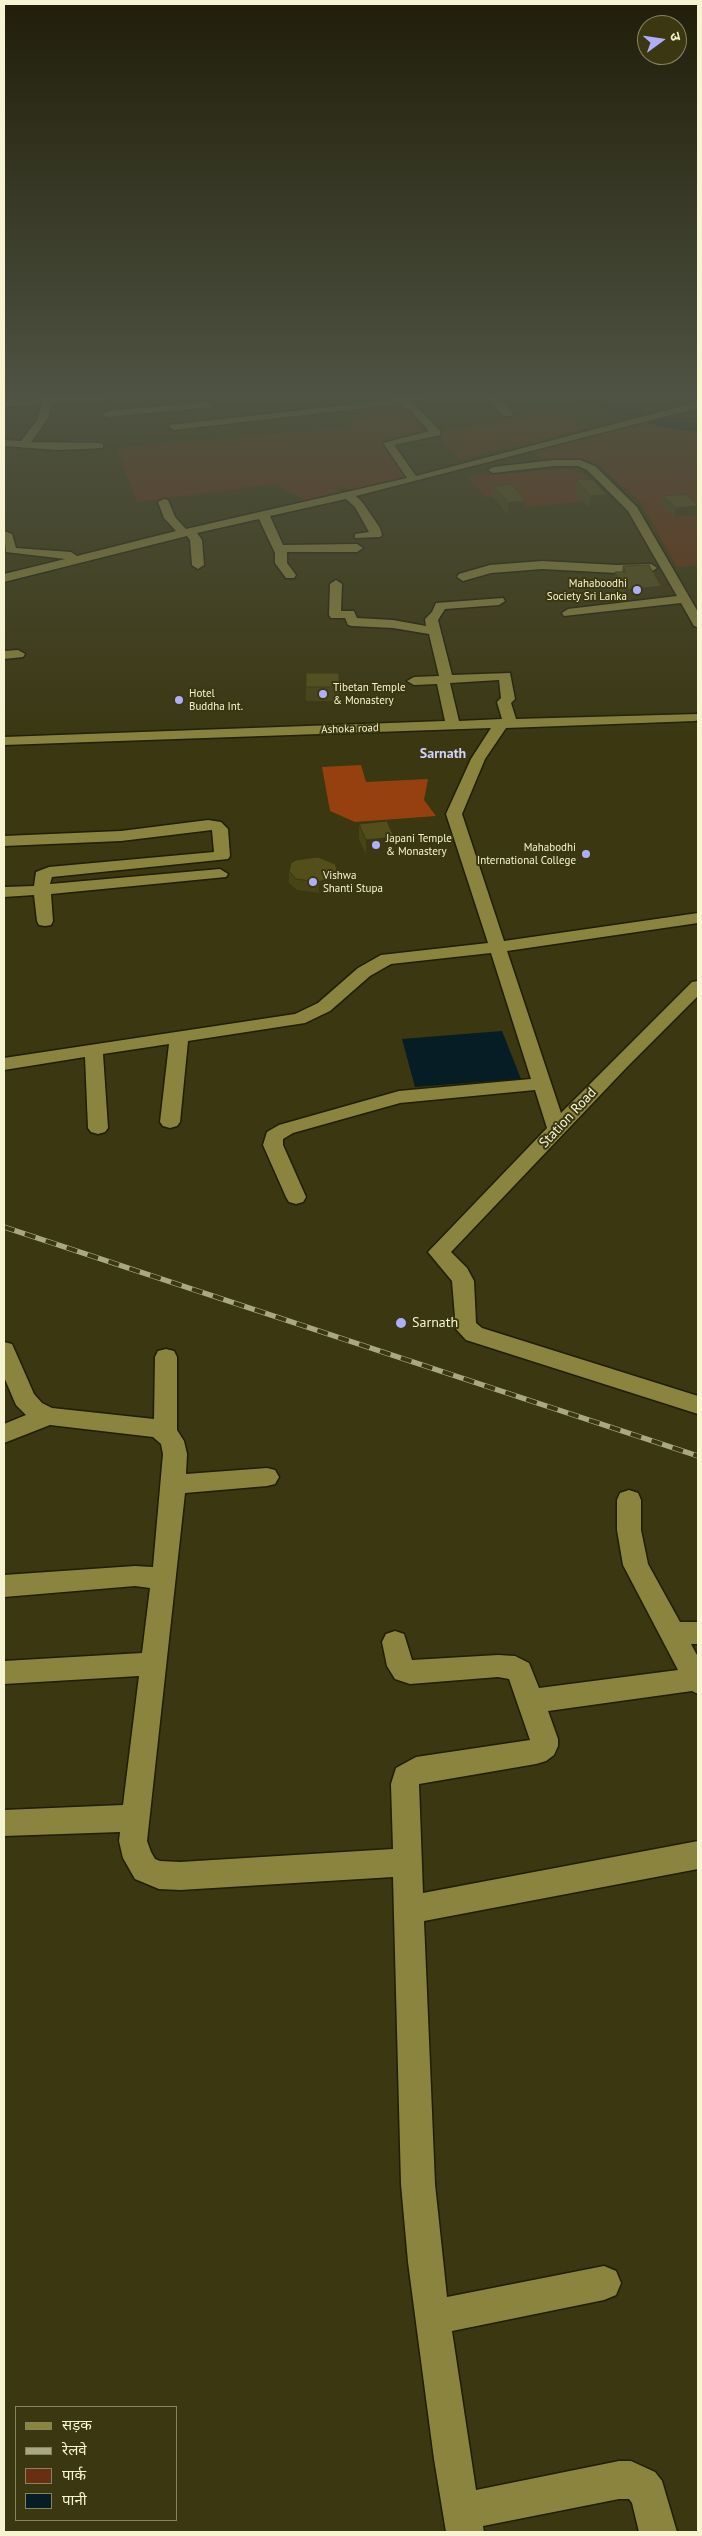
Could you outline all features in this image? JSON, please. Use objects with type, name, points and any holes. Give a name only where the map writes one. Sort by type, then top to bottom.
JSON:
[{"type":"street","points":[[168,511],[170,518],[197,543],[198,565]]},
{"type":"street","points":[[4,578],[275,511]]},
{"type":"street","points":[[359,536],[376,535],[374,528],[363,511]]},
{"type":"street","points":[[634,511],[698,623]]},
{"type":"street","points":[[263,514],[279,549],[281,564],[290,575]]},
{"type":"street","points":[[4,534],[8,536],[8,547],[14,551],[84,558]]},
{"type":"street","points":[[279,549],[357,548]]},
{"type":"street","points":[[463,577],[490,569],[542,565],[616,569],[667,567]]},
{"type":"street","points":[[336,584],[335,615],[350,614],[352,622],[393,624],[435,631]]},
{"type":"street","points":[[568,613],[685,599]]},
{"type":"street","points":[[453,726],[443,685],[446,680],[431,619],[438,612],[440,606],[499,601]]},
{"type":"street","points":[[4,655],[18,654]]},
{"type":"street","points":[[414,681],[505,676],[508,699],[504,702],[506,724],[478,759],[457,803],[454,814],[557,1130]]},
{"type":"street","name":"Ashoka road","points":[[4,741],[506,724],[697,714]]},
{"type":"street","points":[[4,841],[121,836],[208,825],[216,825],[220,829],[222,856],[49,872],[42,875],[45,921]]},
{"type":"street","points":[[4,892],[220,874]]},
{"type":"street","points":[[4,1064],[284,1023],[314,1013],[364,972],[386,959],[497,947],[698,918]]},
{"type":"street","name":"Station Road","points":[[698,986],[620,1063],[439,1252],[459,1273],[463,1281],[465,1323],[467,1329],[474,1334],[698,1405]]},
{"type":"street","points":[[170,1122],[179,1039]]},
{"type":"street","points":[[94,1052],[98,1128]]},
{"type":"street","points":[[296,1197],[273,1146],[274,1136],[286,1129],[394,1098],[542,1084]]},
{"type":"street","points":[[4,1350],[24,1399],[34,1409],[48,1416],[141,1426],[165,1432],[172,1441],[175,1454],[164,1578],[133,1841],[138,1858],[145,1869],[159,1875],[180,1876],[407,1862]]},
{"type":"street","points":[[165,1432],[166,1357]]},
{"type":"street","points":[[4,1434],[48,1416]]},
{"type":"street","points":[[173,1484],[267,1477]]},
{"type":"street","points":[[532,1701],[697,1680],[636,1565],[629,1530],[629,1500]]},
{"type":"street","points":[[4,1586],[135,1576],[164,1578]]},
{"type":"street","points":[[672,1633],[698,1633]]},
{"type":"street","points":[[395,1642],[400,1666],[404,1671],[498,1666],[515,1668],[523,1676],[544,1739],[544,1746],[540,1750],[421,1768],[409,1773],[406,1777],[407,1862],[418,2184],[433,2317],[463,2522],[619,2480],[631,2480],[642,2485],[649,2494],[658,2532]]},
{"type":"street","points":[[4,1672],[154,1664]]},
{"type":"street","points":[[4,1823],[135,1818]]},
{"type":"street","points":[[409,1910],[698,1855]]},
{"type":"street","points":[[433,2317],[604,2283]]},
{"type":"green space","points":[[646,511],[698,511],[698,566],[677,567]]},
{"type":"shaded area","points":[[361,765],[366,782],[428,779],[424,800],[436,816],[355,822],[330,811],[322,767]]},
{"type":"water","points":[[502,1031],[521,1079],[415,1087],[402,1039]]},
{"type":"building","points":[[649,565],[661,586],[625,590],[615,572],[626,572],[623,566]]},
{"type":"building","points":[[306,673],[339,673],[339,687],[306,687]]},
{"type":"building","points":[[387,821],[394,837],[366,840],[359,824]]},
{"type":"building","points":[[318,857],[335,864],[337,869],[332,877],[319,882],[296,879],[289,871],[291,863],[296,860]]},
{"type":"railway","points":[[4,1227],[698,1456]]},
{"type":"place","name":"Mahaboodhi Society Sri Lanka","points":[[637,590]]},
{"type":"place","name":"Tibetan Temple & Monastery","points":[[323,694]]},
{"type":"place","name":"Hotel Buddha Int.","points":[[179,700]]},
{"type":"place","name":"Japani Temple & Monastery","points":[[376,845]]},
{"type":"place","name":"Mahabodhi International College","points":[[586,854]]},
{"type":"place","name":"Vishwa Shanti Stupa","points":[[313,882]]},
{"type":"place","name":"Sarnath","points":[[401,1323]]},
{"type":"district","name":"Sarnath","points":[[443,754]]}]
